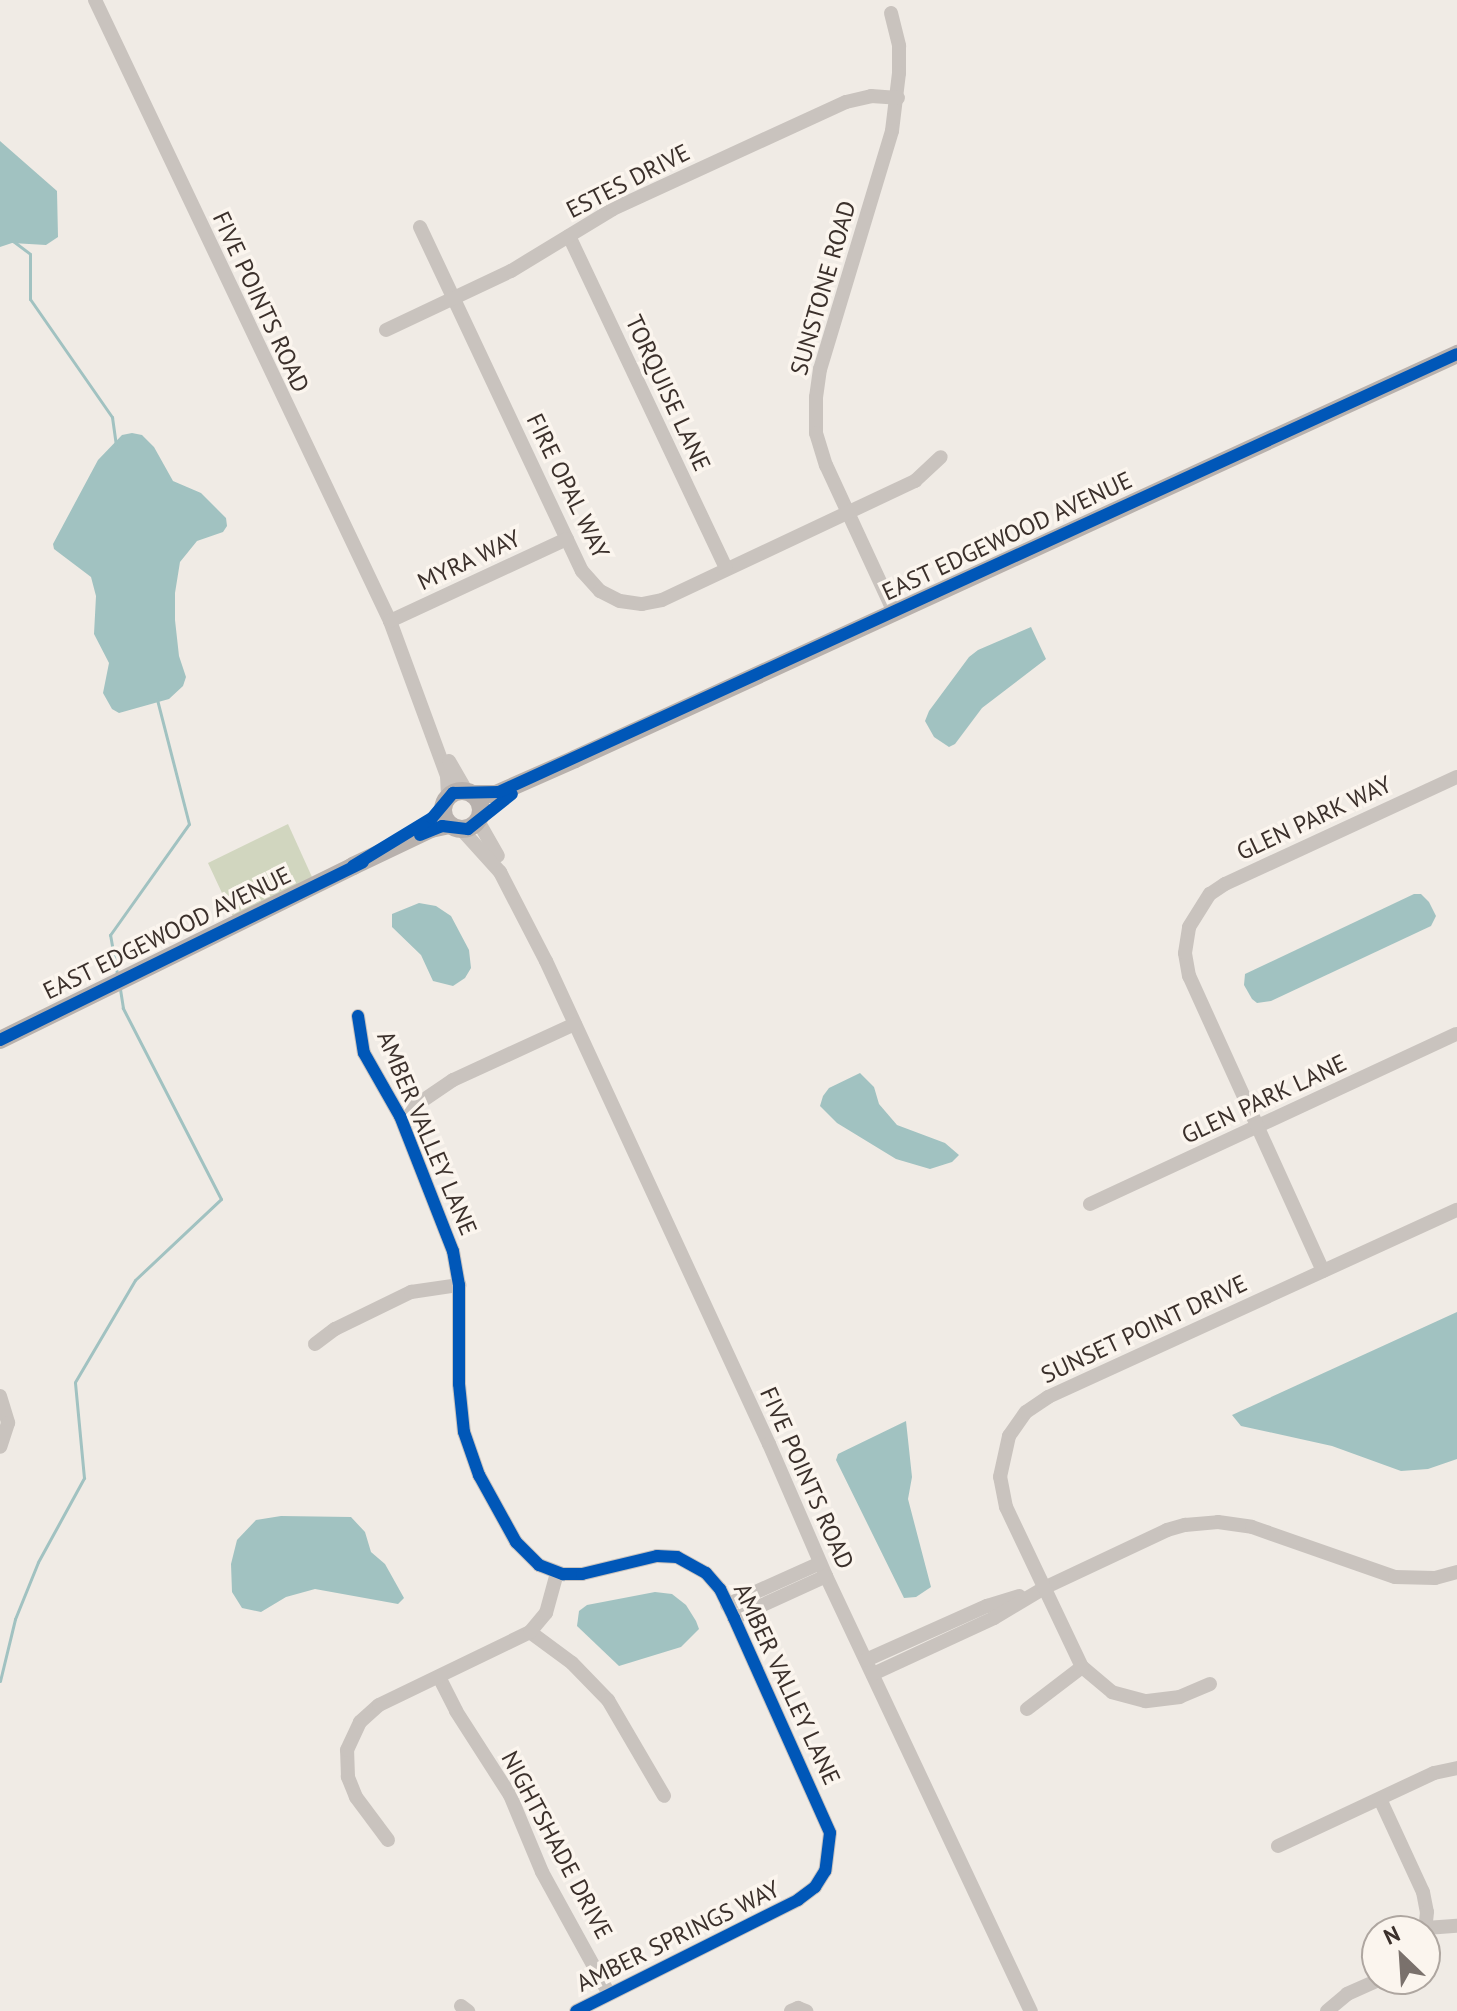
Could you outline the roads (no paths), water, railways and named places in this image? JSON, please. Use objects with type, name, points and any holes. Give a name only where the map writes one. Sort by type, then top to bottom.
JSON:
[{"type":"main road","name":"EAST EDGEWOOD AVENUE","points":[[0,1040],[431,829],[462,810],[1457,354]]},
{"type":"street","name":"FIVE POINTS ROAD","points":[[95,0],[390,621],[462,810],[518,887],[546,961],[823,1570],[1031,2011]]},
{"type":"street","name":"SUNSTONE ROAD","points":[[891,13],[899,46],[898,98],[892,131],[820,369],[816,433],[826,465],[894,612]]},
{"type":"street","name":"ESTES DRIVE","points":[[386,330],[511,271],[613,209],[846,102],[871,96],[898,98]]},
{"type":"street","name":"FIRE OPAL WAY","points":[[420,227],[567,539],[591,583],[620,601],[642,604],[662,600],[915,481],[941,457]]},
{"type":"street","name":"TORQUISE LANE","points":[[569,236],[726,568]]},
{"type":"street","name":"MYRA WAY","points":[[390,621],[567,539]]},
{"type":"street","name":"GLEN PARK WAY","points":[[1258,1127],[1189,976],[1185,953],[1189,927],[1197,910],[1225,884],[1457,777]]},
{"type":"street","name":"AMBER VALLEY LANE","points":[[358,1016],[364,1053],[400,1116],[419,1172],[449,1239],[459,1285],[459,1401],[470,1454],[519,1546],[539,1565],[557,1573],[582,1574],[645,1558],[673,1556],[706,1573],[730,1611],[824,1815],[831,1843],[828,1862]]},
{"type":"street","points":[[400,1116],[453,1080],[575,1024]]},
{"type":"street","name":"GLEN PARK LANE","points":[[1090,1204],[1457,1034]]},
{"type":"street","points":[[1258,1127],[1323,1271]]},
{"type":"street","name":"SUNSET POINT DRIVE","points":[[1082,1667],[1006,1507],[1000,1477],[1004,1448],[1026,1412],[1048,1397],[1457,1210]]},
{"type":"street","points":[[315,1344],[335,1329],[411,1292],[459,1285]]},
{"type":"street","points":[[0,1396],[8,1423],[0,1447]]},
{"type":"street","points":[[873,1674],[994,1618],[1044,1588],[1167,1530],[1201,1522],[1252,1527],[1395,1577],[1435,1578],[1457,1572]]},
{"type":"street","points":[[730,1611],[823,1570]]},
{"type":"street","points":[[388,1840],[350,1785],[346,1765],[351,1739],[360,1722],[375,1708],[530,1632],[546,1613],[557,1573]]},
{"type":"street","points":[[866,1660],[987,1606],[1044,1588]]},
{"type":"street","points":[[530,1632],[572,1663],[601,1692],[626,1726],[664,1796]]},
{"type":"street","points":[[1027,1709],[1082,1667],[1112,1692],[1145,1701],[1180,1697],[1210,1684]]},
{"type":"street","name":"NIGHTSHADE DRIVE","points":[[439,1677],[456,1711],[510,1795],[542,1872],[609,1994]]},
{"type":"street","points":[[1278,1846],[1434,1773],[1457,1768]]},
{"type":"street","points":[[1380,1799],[1423,1892],[1424,1915]]},
{"type":"street","name":"AMBER SPRINGS WAY","points":[[576,2011],[798,1900],[815,1887],[828,1862]]},
{"type":"street","points":[[1327,2011],[1347,1994],[1361,1988]]},
{"type":"street","points":[[791,2011],[798,2008],[806,2011]]},
{"type":"water","points":[[0,141],[57,191],[58,237],[46,245],[12,243],[0,247]]},
{"type":"water","points":[[122,435],[142,435],[154,447],[173,481],[201,493],[226,518],[227,526],[223,532],[197,541],[180,562],[175,620],[179,656],[186,677],[183,686],[169,699],[119,713],[112,709],[103,693],[109,663],[94,634],[96,596],[91,577],[54,549],[53,544],[98,460]]},
{"type":"water","points":[[1031,627],[1046,659],[982,708],[955,744],[949,747],[934,737],[925,721],[929,711],[969,657]]},
{"type":"water","points":[[1414,894],[1421,894],[1429,902],[1436,916],[1431,926],[1271,1001],[1257,1003],[1252,999],[1244,985],[1245,974]]},
{"type":"water","points":[[419,903],[436,906],[451,916],[469,950],[471,968],[465,978],[453,986],[433,981],[421,955],[392,927],[392,914]]},
{"type":"water","points":[[860,1073],[874,1087],[879,1104],[897,1125],[945,1143],[959,1155],[952,1162],[930,1169],[896,1159],[837,1123],[820,1106],[823,1096],[829,1088]]},
{"type":"water","points":[[1457,1312],[1457,1459],[1428,1469],[1401,1471],[1332,1446],[1241,1426],[1232,1415]]},
{"type":"water","points":[[906,1421],[912,1477],[908,1499],[931,1587],[916,1597],[904,1598],[836,1460],[838,1454]]},
{"type":"water","points":[[281,1516],[351,1517],[365,1532],[371,1552],[385,1564],[404,1598],[398,1604],[315,1589],[286,1597],[261,1612],[242,1608],[232,1592],[231,1564],[237,1540],[256,1520]]},
{"type":"water","points":[[655,1592],[672,1594],[686,1605],[696,1621],[699,1629],[681,1647],[619,1666],[577,1626],[579,1611],[587,1605]]},
{"type":"waterway","points":[[13,241],[30,254],[30,299],[112,417],[116,447]]},
{"type":"waterway","points":[[117,974],[110,935],[189,824],[157,699]]},
{"type":"waterway","points":[[0,1681],[15,1619],[38,1562],[84,1478],[75,1382],[135,1280],[221,1199],[123,1008],[120,989]]}]
